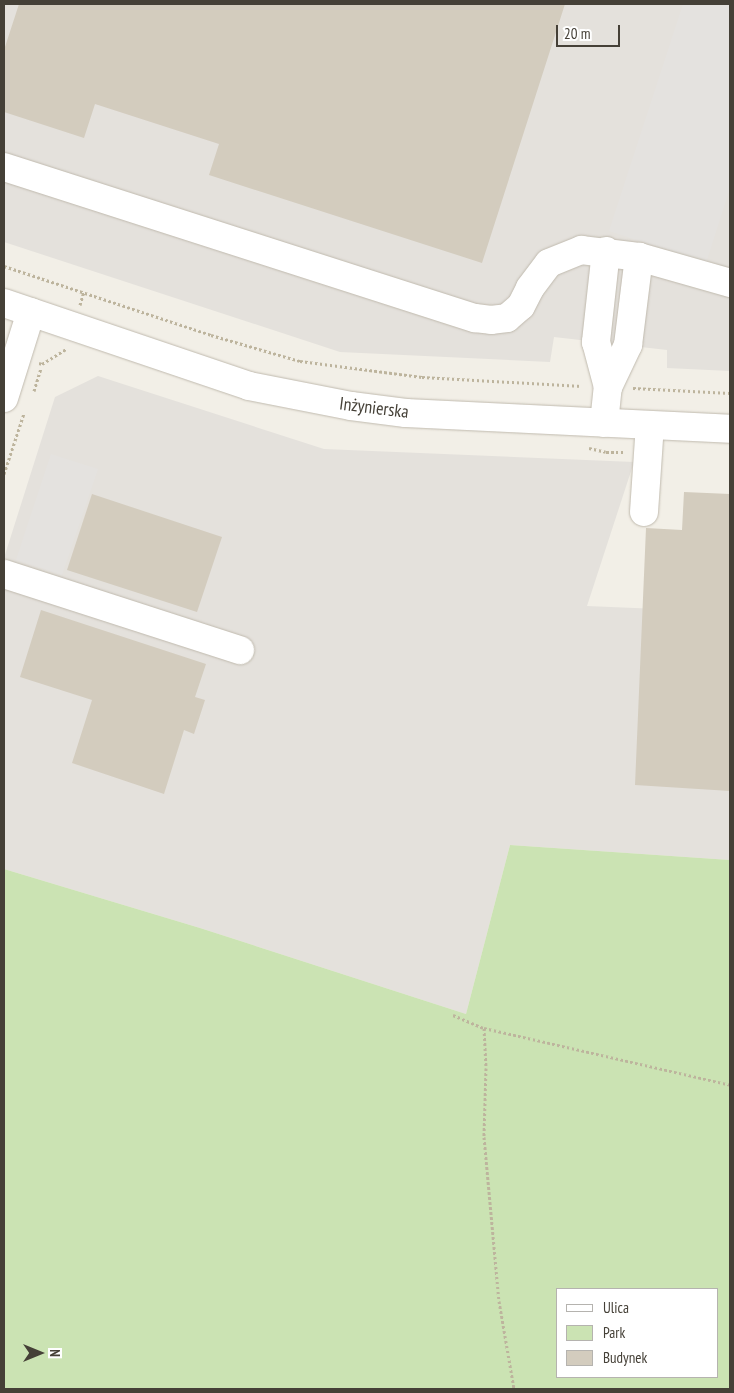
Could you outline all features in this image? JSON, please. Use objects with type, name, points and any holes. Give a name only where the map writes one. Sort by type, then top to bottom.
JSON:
[{"type":"street","points":[[4,167],[475,318],[491,320],[507,318],[521,306],[530,288],[549,263],[581,250],[606,251],[638,257],[730,283]]},
{"type":"street","points":[[606,251],[596,342],[608,387]]},
{"type":"street","points":[[604,423],[608,387],[628,346],[638,257]]},
{"type":"street","name":"Inżynierska","points":[[4,303],[249,386],[297,397],[406,413],[730,429]]},
{"type":"street","points":[[15,402],[31,312]]},
{"type":"street","points":[[644,512],[650,425]]},
{"type":"street","points":[[4,574],[240,650]]},
{"type":"path","points":[[4,266],[210,335],[300,360],[368,372],[422,377],[730,393]]},
{"type":"path","points":[[31,398],[42,364]]},
{"type":"path","points":[[4,474],[15,402]]},
{"type":"path","points":[[453,1015],[484,1028],[730,1085]]},
{"type":"path","points":[[484,1028],[486,1068],[484,1137],[499,1301],[514,1389]]},
{"type":"shaded area","points":[[4,4],[730,4],[730,371],[667,368],[667,350],[554,337],[550,362],[340,352],[4,242]]},
{"type":"shaded area","points":[[683,4],[730,4],[730,188],[706,263],[609,231]]},
{"type":"shaded area","points":[[98,376],[324,449],[634,462],[587,606],[730,612],[730,860],[510,845],[466,1014],[200,928],[4,869],[4,558],[55,397]]},
{"type":"shaded area","points":[[51,454],[98,469],[62,575],[16,560]]},
{"type":"green space","points":[[510,845],[730,860],[730,1389],[4,1389],[4,869],[200,928],[466,1014]]},
{"type":"building","points":[[19,4],[565,4],[482,263],[209,175],[219,144],[95,104],[84,138],[4,112],[4,50]]},
{"type":"building","points":[[684,492],[730,494],[730,791],[635,785],[646,528],[682,530]]},
{"type":"building","points":[[92,494],[222,537],[197,612],[67,570]]},
{"type":"building","points":[[41,610],[206,664],[195,697],[205,700],[194,734],[184,730],[164,794],[72,763],[92,700],[20,677]]}]
